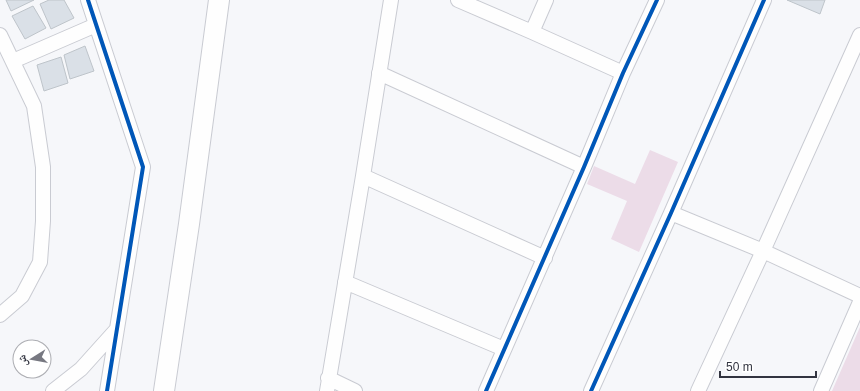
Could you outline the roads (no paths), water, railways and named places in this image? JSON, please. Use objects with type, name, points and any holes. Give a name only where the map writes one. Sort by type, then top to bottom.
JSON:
[{"type":"street","points":[[88,0],[143,167],[107,391]]},
{"type":"street","points":[[164,391],[189,224],[219,0]]},
{"type":"street","points":[[355,391],[328,385],[391,0]]},
{"type":"street","points":[[458,0],[623,73]]},
{"type":"street","points":[[532,32],[546,0]]},
{"type":"street","points":[[486,391],[545,258],[623,73],[658,0]]},
{"type":"street","points":[[591,391],[764,0]]},
{"type":"street","points":[[13,61],[96,25]]},
{"type":"street","points":[[0,35],[34,106],[43,167],[43,221],[40,262],[22,296],[0,315]]},
{"type":"street","points":[[698,391],[860,35]]},
{"type":"street","points":[[380,73],[584,167]]},
{"type":"street","points":[[363,176],[545,258]]},
{"type":"street","points":[[671,213],[763,251],[860,296]]},
{"type":"street","points":[[345,282],[504,349]]},
{"type":"street","points":[[821,391],[860,302]]},
{"type":"street","points":[[53,391],[81,370],[117,329]]}]
